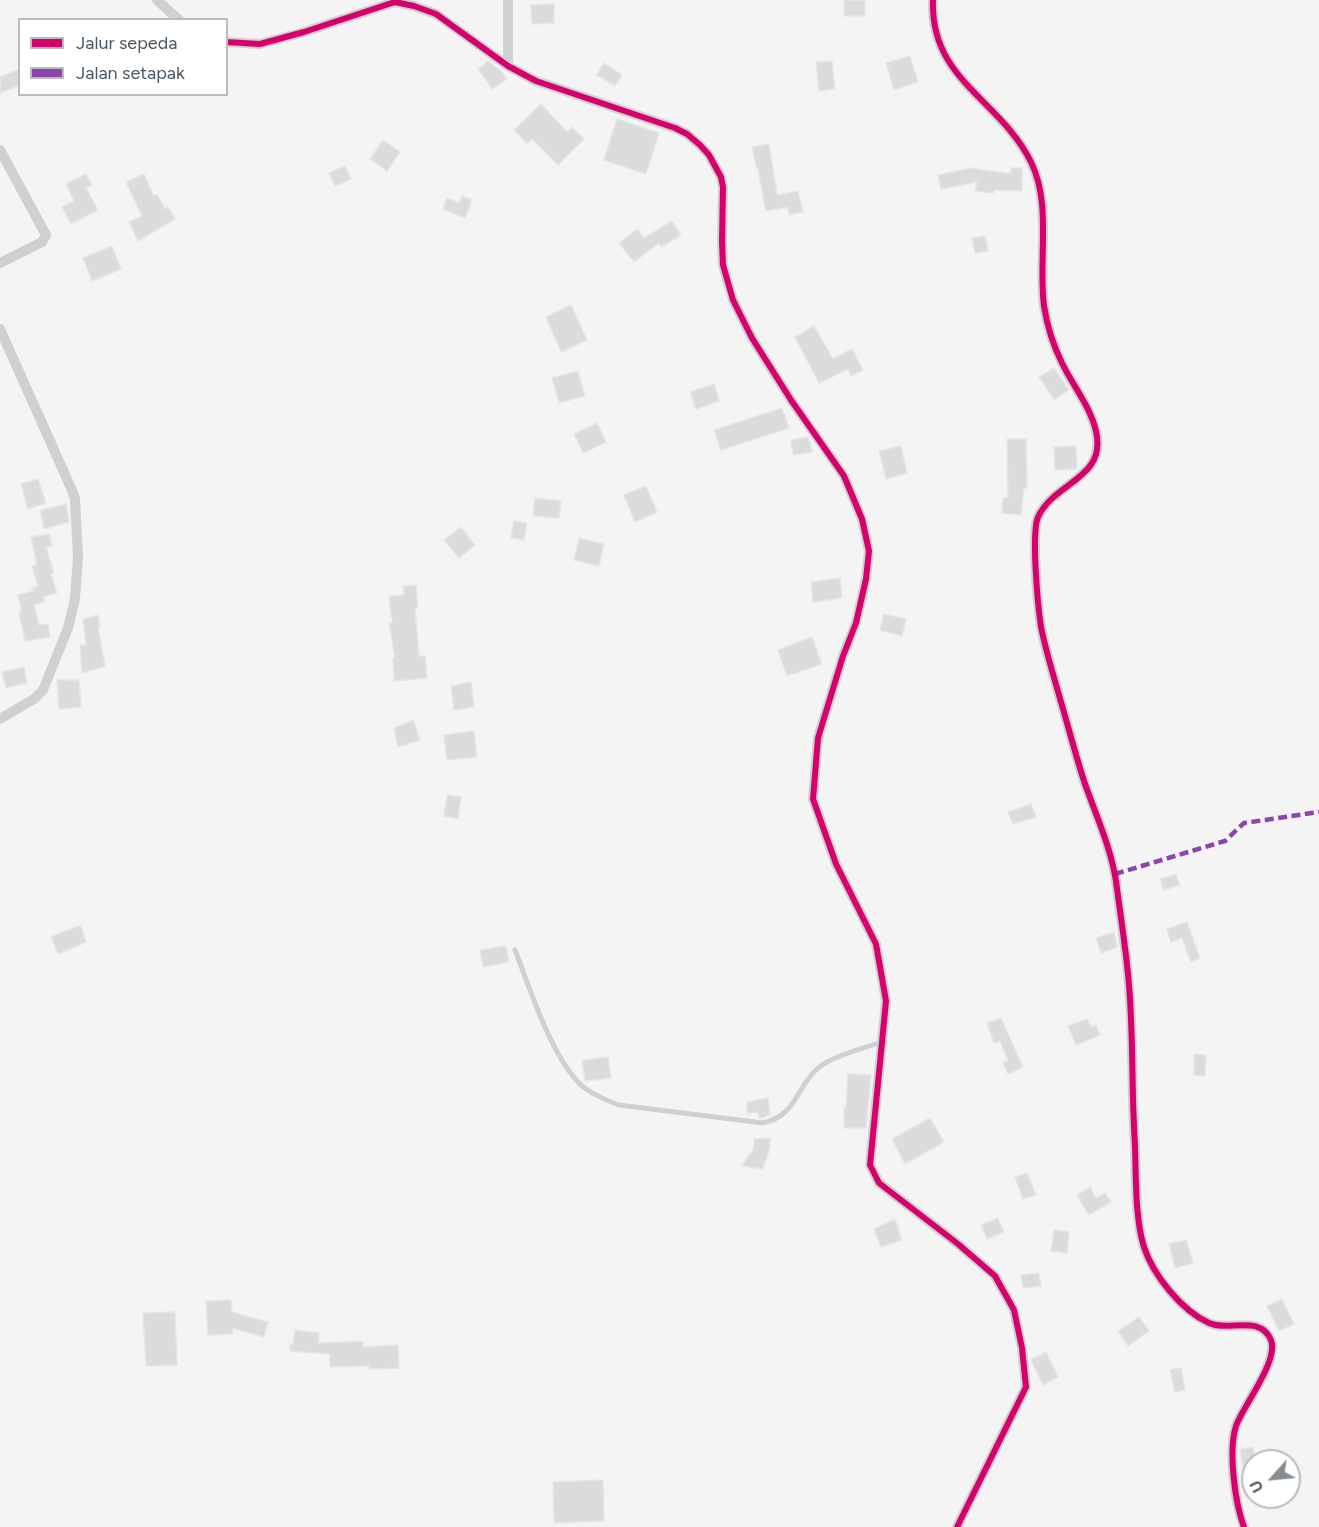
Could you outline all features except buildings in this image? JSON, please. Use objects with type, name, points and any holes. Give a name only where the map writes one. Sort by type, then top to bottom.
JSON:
[{"type":"street","points":[[157,0],[177,18]]},
{"type":"street","points":[[508,0],[508,66]]},
{"type":"street","points":[[933,0],[932,19],[945,58],[959,78],[1003,120],[1034,166],[1042,211],[1044,303],[1049,331],[1061,362],[1092,417],[1097,438],[1097,455],[1090,468],[1057,493],[1036,521],[1034,537],[1041,626],[1082,774],[1115,874],[1129,977],[1133,1127],[1139,1221],[1143,1244],[1155,1272],[1198,1316],[1210,1324],[1219,1326],[1257,1327],[1263,1330],[1271,1341],[1272,1350],[1265,1370],[1236,1426],[1232,1457],[1240,1517],[1244,1527]]},
{"type":"street","points":[[228,42],[260,44],[395,2],[414,6],[436,14],[508,66],[536,81],[687,134],[709,155],[721,177],[723,265],[734,300],[752,338],[790,400],[844,476],[862,519],[869,551],[866,579],[856,623],[843,656],[818,738],[813,799],[836,864],[876,944],[886,1001],[870,1165],[879,1183],[995,1275],[1014,1310],[1022,1348],[1026,1387],[957,1527]]},
{"type":"street","points":[[0,150],[46,235],[42,242],[0,263]]},
{"type":"street","points":[[0,328],[75,499],[78,556],[75,599],[68,628],[46,685],[34,699],[0,719]]},
{"type":"lane","points":[[515,950],[556,1050],[567,1070],[585,1088],[602,1099],[619,1105],[763,1123],[784,1114],[818,1068],[827,1062],[882,1041]]},
{"type":"marked path","points":[[1115,874],[1225,841],[1244,823],[1319,812]]},
{"type":"cycle path","points":[[933,0],[935,27],[943,50],[955,70],[1018,140],[1031,162],[1037,178],[1043,214],[1043,289],[1047,320],[1053,342],[1066,372],[1086,405],[1096,431],[1097,447],[1094,460],[1087,470],[1046,505],[1038,517],[1035,554],[1041,627],[1079,764],[1107,844],[1116,881],[1130,995],[1136,1197],[1144,1247],[1161,1280],[1189,1310],[1209,1323],[1259,1328],[1266,1332],[1271,1340],[1270,1359],[1240,1417],[1234,1437],[1234,1477],[1244,1527]]},
{"type":"cycle path","points":[[228,42],[260,44],[395,2],[414,6],[436,14],[508,66],[536,81],[687,134],[709,155],[721,177],[723,265],[733,300],[752,338],[791,400],[844,476],[862,519],[869,551],[866,579],[856,623],[843,656],[818,738],[813,799],[836,864],[876,944],[886,1001],[870,1165],[879,1183],[958,1244],[995,1276],[1014,1310],[1022,1348],[1026,1387],[957,1527]]}]
